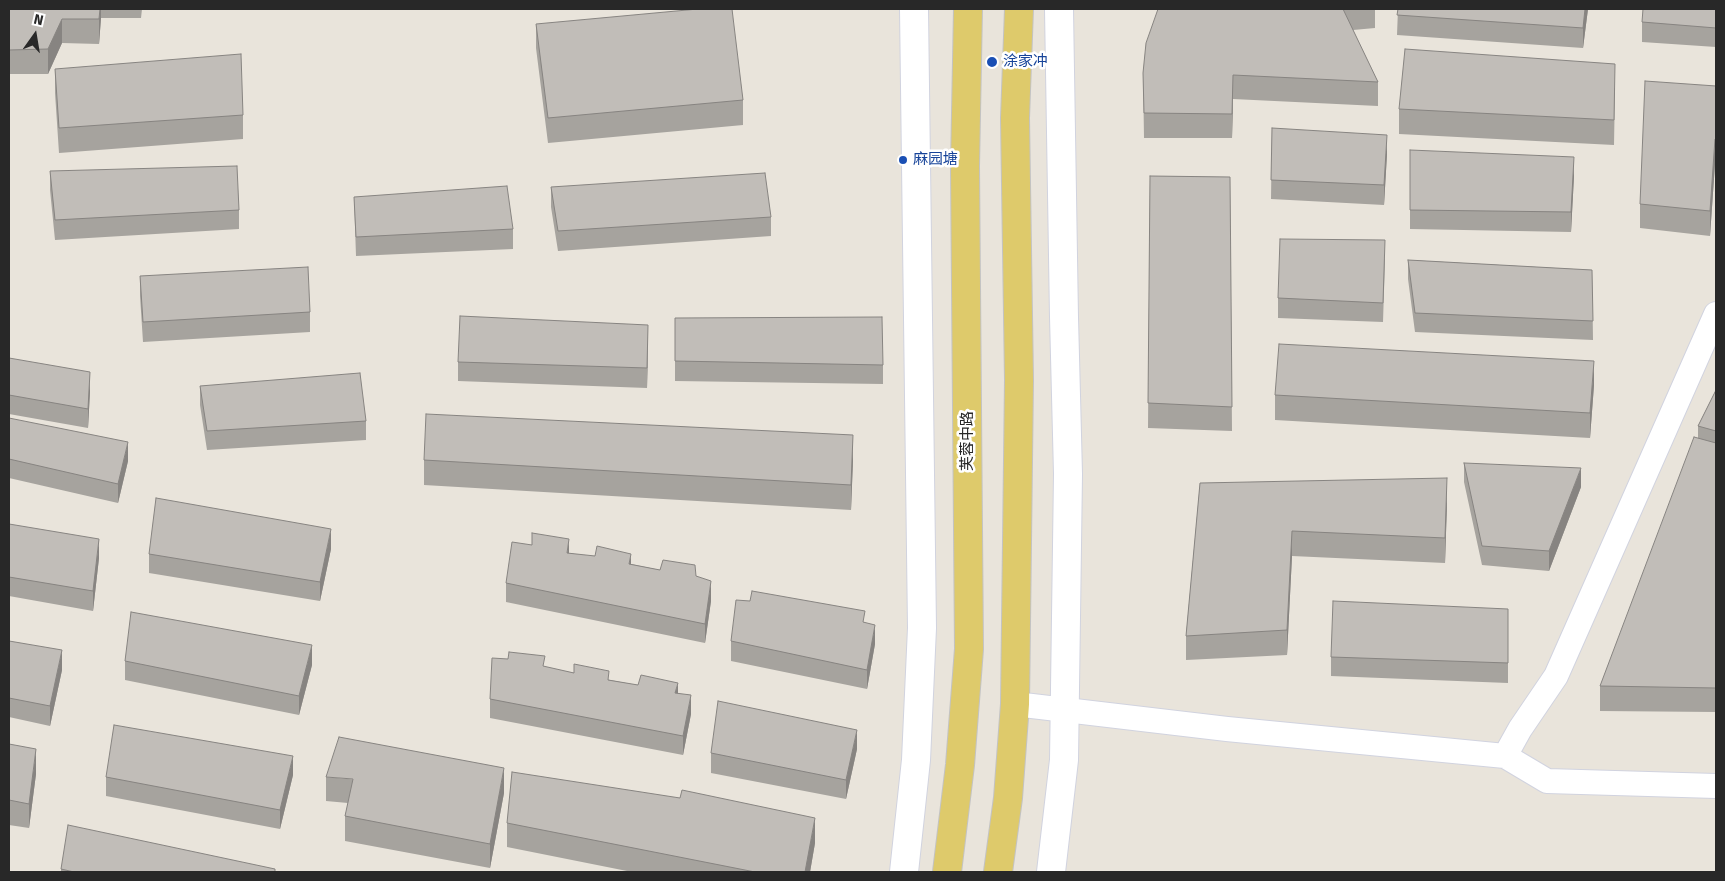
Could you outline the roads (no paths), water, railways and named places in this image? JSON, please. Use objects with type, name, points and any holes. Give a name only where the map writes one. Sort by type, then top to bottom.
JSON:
[{"type":"main road","name":"芙蓉中路","points":[[947,872],[960,765],[969,649],[965,166],[968,9]]},
{"type":"main road","points":[[998,872],[1008,798],[1015,704],[1019,380],[1016,118],[1018,9]]},
{"type":"street","points":[[904,872],[916,760],[922,628],[914,9]]},
{"type":"street","points":[[1051,872],[1064,760],[1068,474],[1059,9]]},
{"type":"street","points":[[1505,756],[1520,729],[1556,676],[1716,314]]},
{"type":"street","points":[[1015,704],[1227,729],[1505,756],[1547,782],[1716,786]]},
{"type":"place","name":"涂家冲","points":[[992,62]]},
{"type":"place","name":"麻园塘","points":[[903,160]]}]
